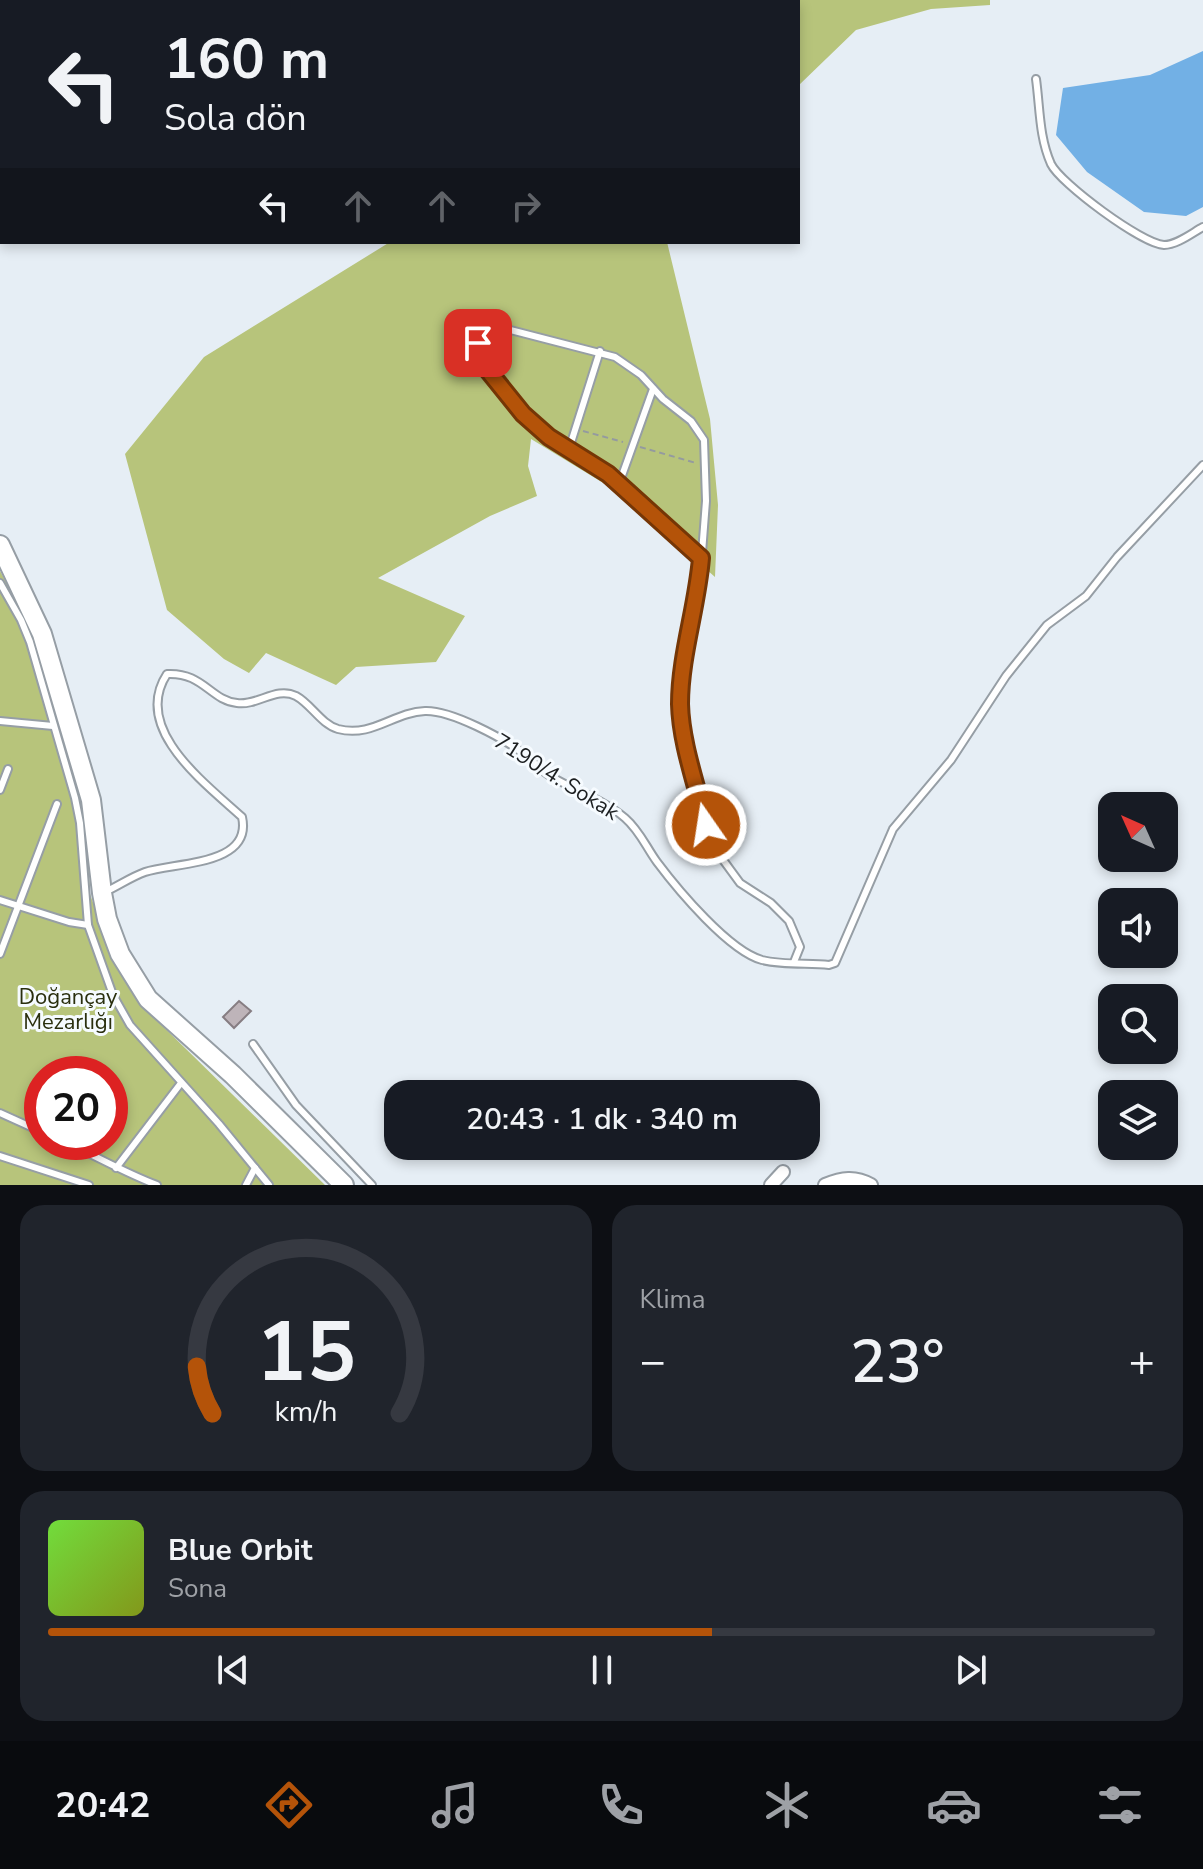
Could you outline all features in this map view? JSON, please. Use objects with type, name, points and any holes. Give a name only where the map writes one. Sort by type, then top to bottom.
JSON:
[{"type":"street","points":[[0,545],[42,634],[91,800],[102,893],[107,919],[120,954],[148,999],[233,1075],[344,1185]]},
{"type":"street","points":[[771,1185],[783,1172]]},
{"type":"street","points":[[825,1185],[842,1178],[855,1178],[871,1185]]},
{"type":"lane","points":[[1036,79],[1042,140],[1059,178],[1138,236],[1164,245],[1203,227]]},
{"type":"lane","points":[[701,558],[619,484],[549,437],[523,414],[482,363],[478,343],[482,333],[495,326],[600,351],[627,364],[691,421],[704,440],[706,501],[699,592],[681,684],[683,728],[706,825],[718,853],[740,883],[771,903],[789,921],[800,947],[794,962]]},
{"type":"lane","points":[[569,449],[600,351]]},
{"type":"lane","points":[[619,484],[653,389]]},
{"type":"lane","name":"7190/4. Sokak","points":[[102,893],[145,872],[217,857],[237,845],[243,836],[242,817],[176,754],[166,740],[158,706],[159,686],[167,674],[183,673],[234,703],[287,693],[298,697],[333,728],[351,732],[371,730],[423,710],[444,713],[499,739],[547,774],[604,803],[627,820],[644,838],[653,857],[677,888],[745,953],[764,960],[829,965],[839,958],[893,829],[951,760],[1006,676],[1047,625],[1086,596],[1117,557],[1203,465]]},
{"type":"lane","points":[[0,583],[30,642],[75,798],[80,823],[88,925],[113,995],[130,1025],[269,1185]]},
{"type":"lane","points":[[0,721],[53,726]]},
{"type":"lane","points":[[0,790],[8,769]]},
{"type":"lane","points":[[0,954],[57,804]]},
{"type":"lane","points":[[0,900],[88,925]]},
{"type":"lane","points":[[253,1044],[296,1105],[372,1185]]},
{"type":"lane","points":[[116,1168],[181,1083]]},
{"type":"lane","points":[[0,1113],[24,1124]]},
{"type":"lane","points":[[0,1156],[89,1185]]},
{"type":"lane","points":[[100,1160],[157,1185]]},
{"type":"lane","points":[[246,1185],[255,1168]]},
{"type":"green space","points":[[800,0],[990,0],[990,5],[931,9],[856,30],[800,84]]},
{"type":"green space","points":[[387,244],[667,244],[710,419],[718,505],[715,577],[618,492],[531,439],[528,466],[537,496],[490,516],[378,578],[465,616],[436,662],[356,667],[336,685],[266,653],[249,673],[224,659],[167,610],[125,454],[204,357]]},
{"type":"green space","name":"Doğançay Mezarlığı","points":[[0,571],[33,633],[67,759],[86,813],[90,894],[107,943],[138,1002],[325,1185],[0,1185]]},
{"type":"water","points":[[1203,51],[1203,207],[1186,216],[1144,212],[1087,172],[1056,135],[1063,88],[1150,75]]},
{"type":"building","points":[[239,1001],[251,1011],[234,1028],[223,1017]]},
{"type":"route","points":[[478,343],[482,363],[523,414],[549,437],[608,474],[701,558],[699,592],[681,684],[680,707],[706,825]]}]
